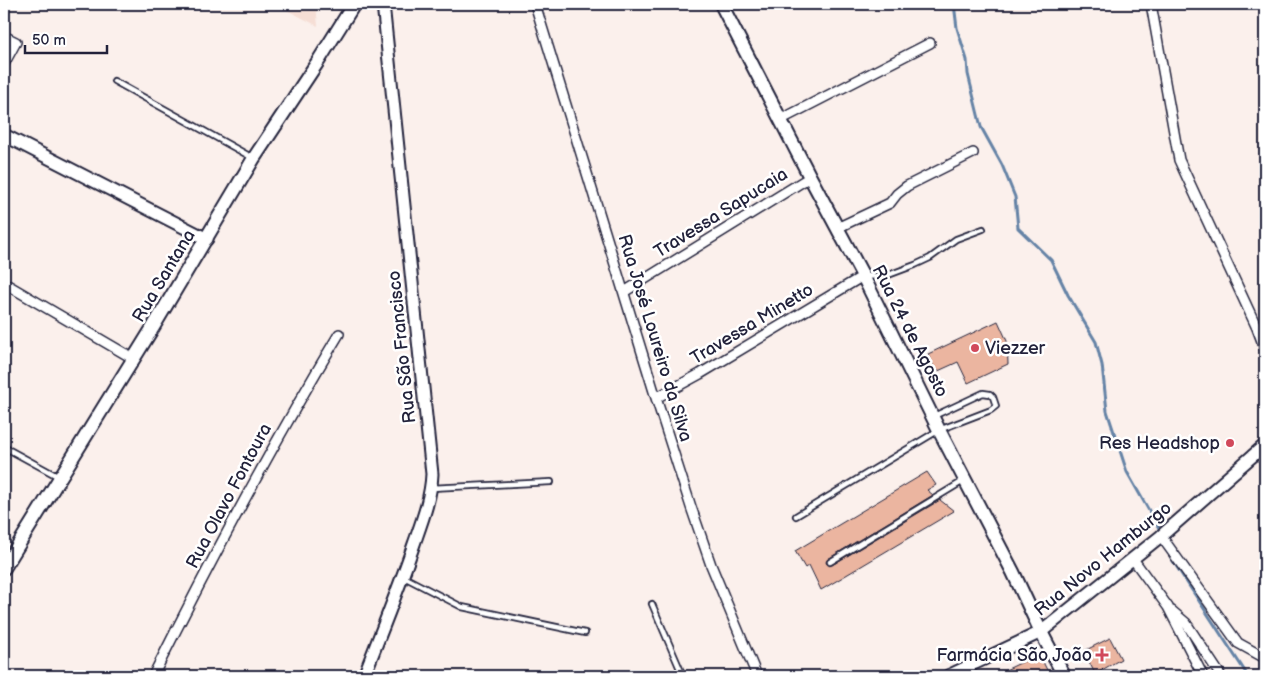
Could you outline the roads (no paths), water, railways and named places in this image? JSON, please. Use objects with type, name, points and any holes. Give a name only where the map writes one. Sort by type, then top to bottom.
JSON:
[{"type":"main road","name":"Rua Santana","points":[[4,568],[134,359],[254,158],[354,4]]},
{"type":"main road","name":"Rua 24 de Agosto","points":[[721,4],[836,228],[863,276],[939,430],[1013,572],[1040,632],[1064,676]]},
{"type":"street","name":"Rua São Francisco","points":[[364,676],[403,576],[431,488],[432,474],[383,4]]},
{"type":"street","name":"Rua José Loureiro da Silva","points":[[535,4],[656,398],[711,565],[757,676]]},
{"type":"street","points":[[1151,4],[1178,160],[1257,328],[1265,349]]},
{"type":"street","points":[[4,36],[16,42],[4,64]]},
{"type":"street","points":[[780,120],[930,42]]},
{"type":"street","points":[[4,136],[207,239]]},
{"type":"street","points":[[836,228],[890,203],[907,186],[973,153]]},
{"type":"street","name":"Travessa Sapucaia","points":[[624,292],[810,177]]},
{"type":"street","name":"Travessa Minetto","points":[[656,398],[700,374],[863,276]]},
{"type":"street","points":[[4,283],[134,359]]},
{"type":"street","name":"Rua Olavo Fontoura","points":[[153,676],[256,478],[299,400],[339,334]]},
{"type":"street","name":"Rua Novo Hamburgo","points":[[948,676],[1040,632],[1162,536],[1265,445]]},
{"type":"street","points":[[1162,536],[1238,642],[1265,658]]},
{"type":"street","points":[[1134,559],[1168,607],[1203,676]]},
{"type":"street","points":[[1168,607],[1186,623],[1222,676]]},
{"type":"lane","points":[[114,81],[254,158]]},
{"type":"lane","points":[[863,276],[882,277],[915,265],[930,258],[956,239],[983,229]]},
{"type":"lane","points":[[796,516],[939,430],[991,410],[996,406],[995,401],[990,394],[983,393],[933,416]]},
{"type":"lane","points":[[4,447],[60,478]]},
{"type":"lane","points":[[830,562],[966,480]]},
{"type":"lane","points":[[431,488],[551,482]]},
{"type":"lane","points":[[403,576],[462,608],[585,632]]},
{"type":"lane","points":[[652,604],[683,676]]},
{"type":"waterway","points":[[954,4],[957,28],[967,60],[968,74],[981,127],[1002,165],[1015,197],[1018,228],[1051,260],[1068,295],[1096,342],[1102,365],[1107,411],[1127,472],[1160,530]]},
{"type":"waterway","points":[[1171,558],[1248,676]]},
{"type":"place","name":"Viezzer","points":[[975,348]]},
{"type":"place","name":"Res Headshop","points":[[1230,443]]},
{"type":"place","name":"Farmácia São João","points":[[1102,655]]}]
